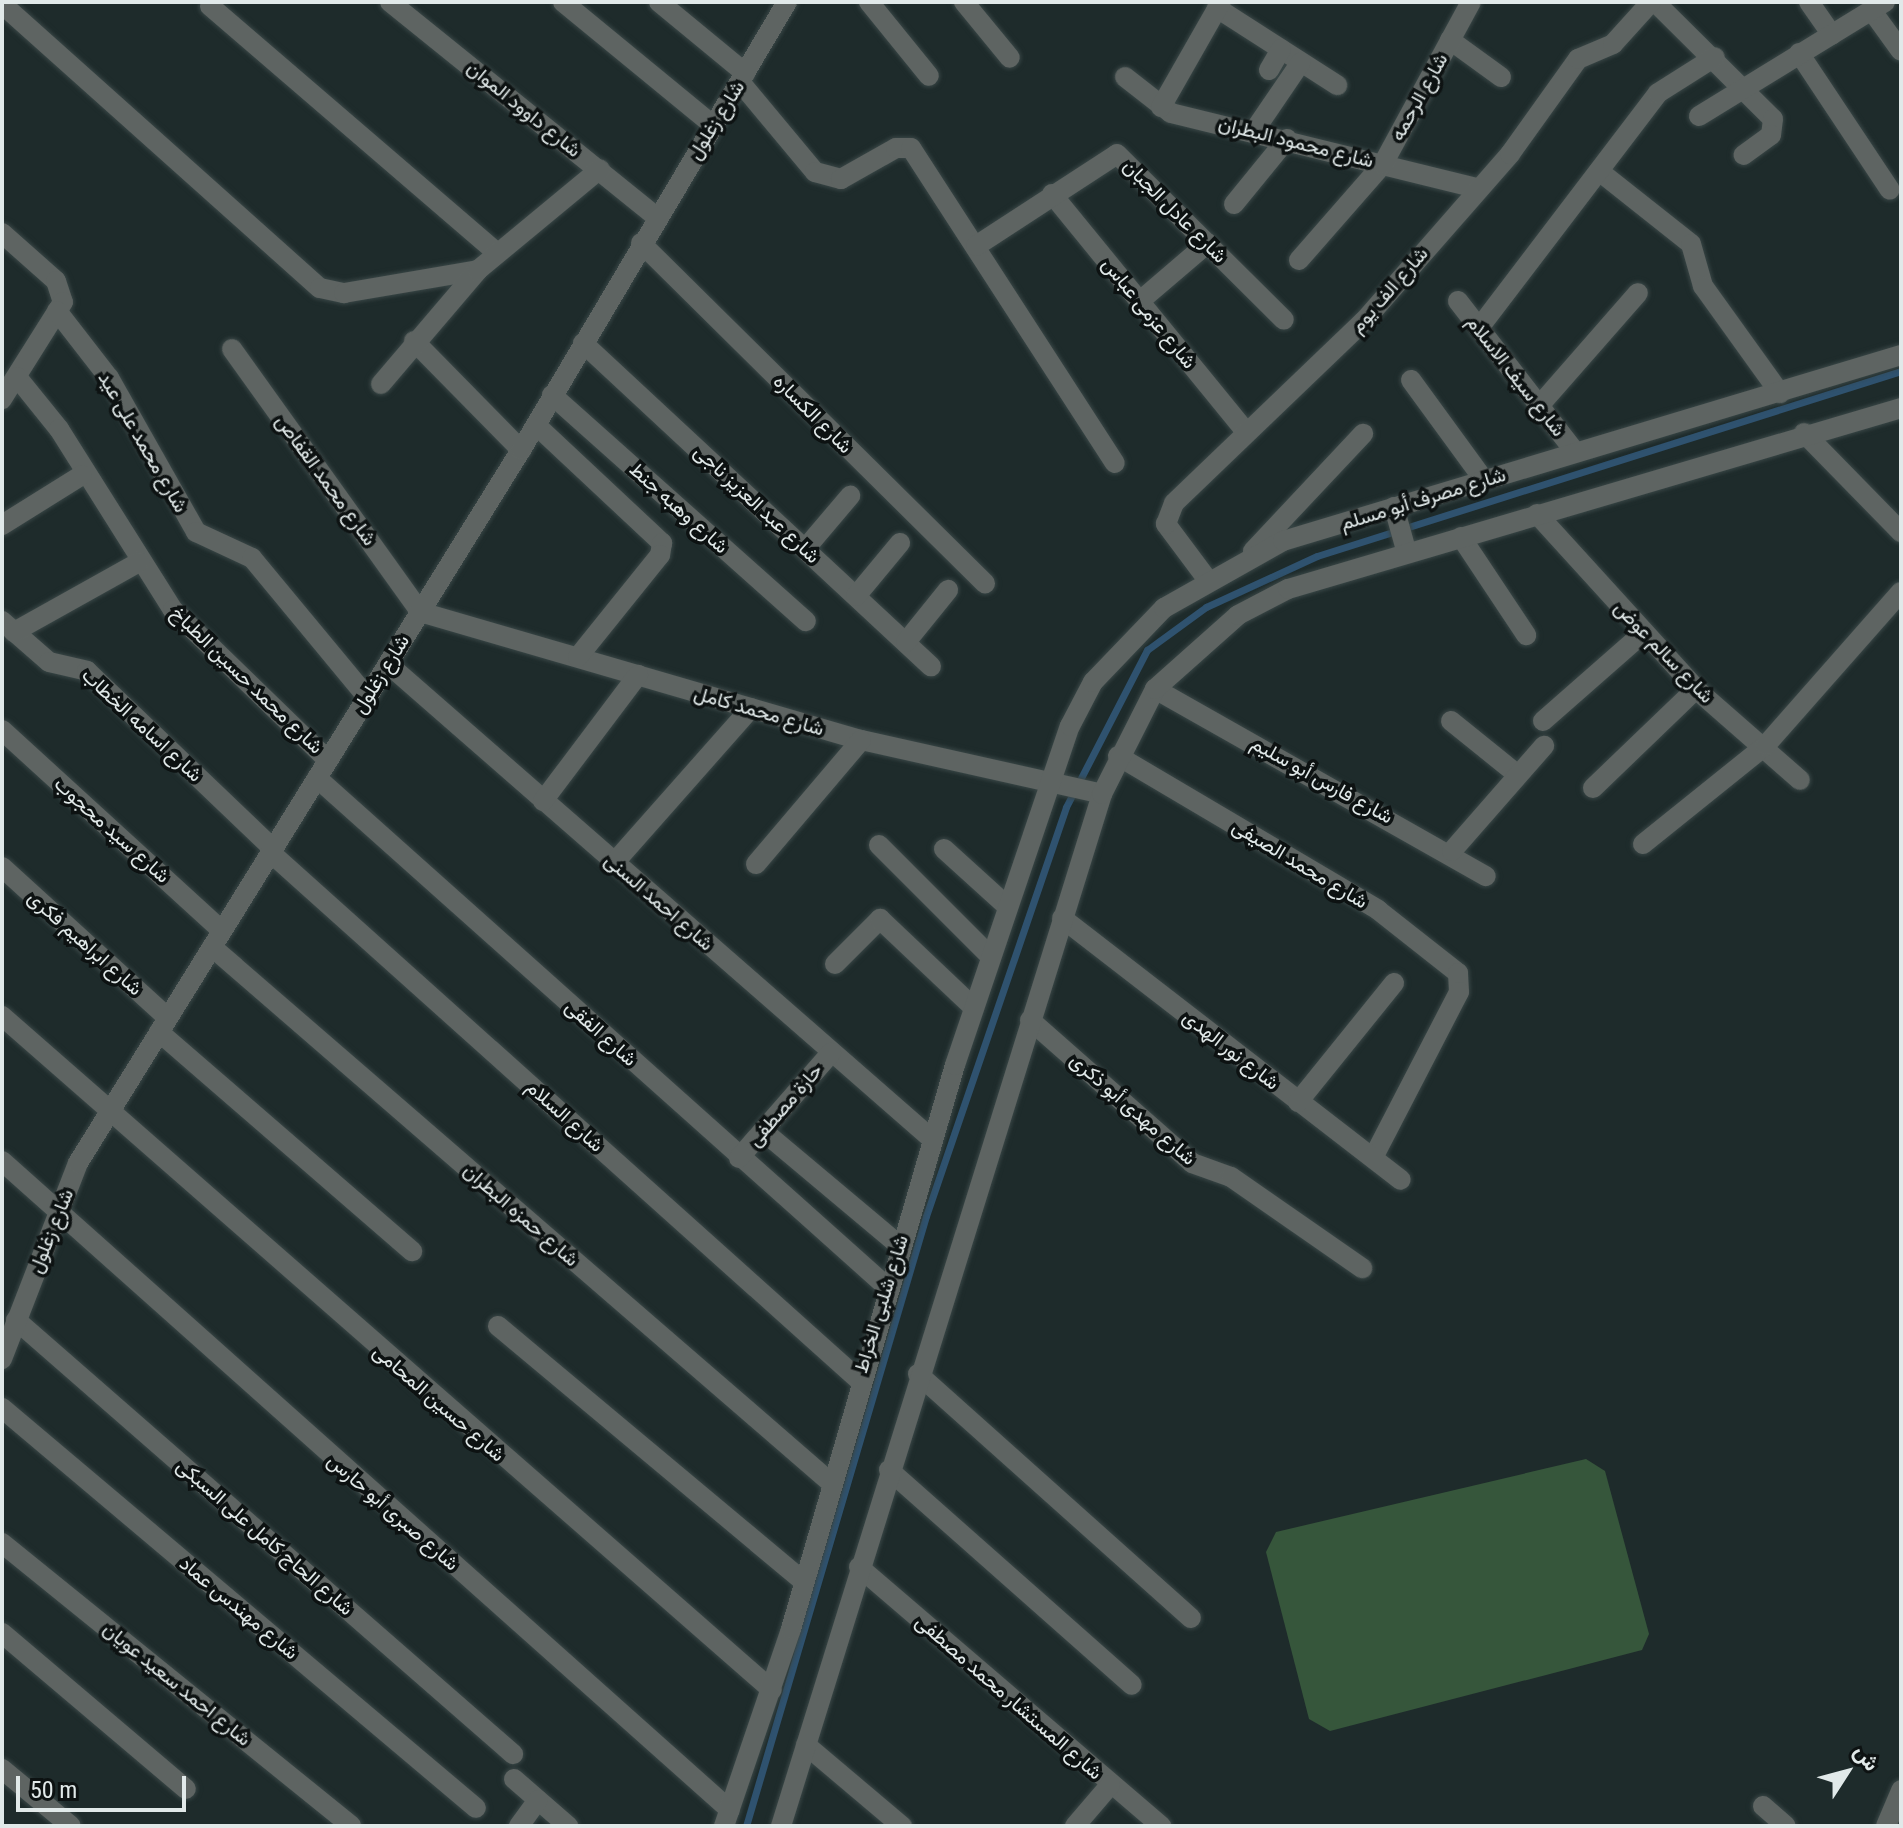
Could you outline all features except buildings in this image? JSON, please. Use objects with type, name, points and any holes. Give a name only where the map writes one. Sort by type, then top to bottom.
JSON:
[{"type":"street","name":"شارع داوود الموان","points":[[390,2],[656,217]]},
{"type":"street","points":[[563,2],[713,125]]},
{"type":"street","points":[[659,2],[743,78],[815,172],[845,178],[896,148],[911,148],[1115,463]]},
{"type":"street","name":"شارع زغلول","points":[[2,1359],[56,1215],[106,1115],[521,450],[656,217],[787,2]]},
{"type":"street","points":[[869,2],[929,76]]},
{"type":"street","points":[[964,2],[1010,58]]},
{"type":"street","name":"شارع الرحمه","points":[[1299,260],[1383,164],[1471,2]]},
{"type":"street","points":[[1653,2],[1715,57],[1774,127],[1743,155]]},
{"type":"street","name":"شارع الف يوم","points":[[1207,579],[1166,516],[1364,321],[1477,188],[1578,59],[1613,44],[1653,2]]},
{"type":"street","points":[[1809,2],[1832,35]]},
{"type":"street","points":[[2,4],[320,288],[344,293],[478,270]]},
{"type":"street","points":[[1699,116],[1741,85],[1881,4],[1901,51]]},
{"type":"street","points":[[1161,107],[1219,5],[1337,85]]},
{"type":"street","points":[[210,6],[497,253]]},
{"type":"street","points":[[1450,40],[1501,77]]},
{"type":"street","points":[[1269,70],[1281,49]]},
{"type":"street","points":[[1799,53],[1890,190]]},
{"type":"street","points":[[1479,328],[1658,93],[1715,57]]},
{"type":"street","points":[[1254,131],[1301,62]]},
{"type":"street","name":"شارع محمود البطران","points":[[1125,77],[1161,107],[1477,188]]},
{"type":"street","points":[[1234,204],[1287,139]]},
{"type":"street","name":"شارع عادل الجبان","points":[[976,246],[1117,154],[1284,320]]},
{"type":"street","points":[[381,384],[414,341],[478,270],[600,169]]},
{"type":"street","points":[[1599,171],[1691,244],[1703,286],[1780,393]]},
{"type":"street","name":"شارع عزمى عباس","points":[[1052,194],[1247,433]]},
{"type":"street","points":[[2,233],[56,281],[63,302],[2,399]]},
{"type":"street","name":"شارع الكساره","points":[[641,243],[985,584]]},
{"type":"street","points":[[1140,301],[1208,243]]},
{"type":"street","points":[[1539,406],[1638,293]]},
{"type":"street","name":"شارع سيف الاسلام","points":[[1458,301],[1575,452]]},
{"type":"street","name":"شارع محمد على عيد","points":[[57,311],[109,378],[196,532],[252,558],[367,697]]},
{"type":"street","points":[[414,341],[521,450]]},
{"type":"street","name":"شارع عبد العزيز ناجى","points":[[583,343],[931,666]]},
{"type":"street","name":"شارع محمد القفاص","points":[[232,349],[420,612]]},
{"type":"street","name":"شارع مصرف أبو مسلم","points":[[1096,793],[1155,689],[1238,615],[1484,480],[1901,355]]},
{"type":"street","name":"شارع محمد حسين الطباخ","points":[[17,377],[59,429],[82,475],[139,562],[187,624],[328,760]]},
{"type":"street","points":[[1411,380],[1484,480]]},
{"type":"street","name":"شارع وهبه جنط","points":[[552,395],[806,621]]},
{"type":"street","name":"شارع مصرف أبو مسلم","points":[[1057,787],[1093,682],[1164,608],[1244,559],[1400,526],[1461,537],[1804,433],[1901,408]]},
{"type":"street","points":[[536,425],[659,538],[660,555],[578,657]]},
{"type":"street","points":[[1804,433],[1901,532]]},
{"type":"street","points":[[1244,559],[1363,434]]},
{"type":"street","points":[[2,525],[82,475]]},
{"type":"street","points":[[805,549],[850,496]]},
{"type":"street","name":"شارع سالم عوض","points":[[1537,514],[1696,689],[1766,745],[1800,780]]},
{"type":"street","points":[[1461,537],[1526,635]]},
{"type":"street","points":[[856,596],[900,543]]},
{"type":"street","points":[[8,626],[139,562]]},
{"type":"street","points":[[906,642],[948,590]]},
{"type":"street","points":[[1643,844],[1766,745],[1901,592]]},
{"type":"street","name":"شارع محمد كامل","points":[[420,612],[861,740],[1057,787],[1096,793]]},
{"type":"street","name":"شارع اسامه الخطاب","points":[[8,626],[49,662],[87,671],[272,851]]},
{"type":"street","points":[[1543,721],[1643,633]]},
{"type":"street","name":"شارع احمد السنى","points":[[388,664],[932,1139]]},
{"type":"street","points":[[543,801],[638,675]]},
{"type":"street","name":"شارع فارس أبو سليم","points":[[1155,689],[1452,851],[1486,876]]},
{"type":"street","points":[[1593,788],[1696,689]]},
{"type":"street","points":[[614,863],[751,708]]},
{"type":"street","points":[[1451,721],[1518,775]]},
{"type":"street","name":"شارع سيد محجوب","points":[[2,730],[217,939]]},
{"type":"street","points":[[756,864],[861,740]]},
{"type":"street","points":[[1452,851],[1544,746]]},
{"type":"street","name":"شارع محمد الصيفى","points":[[1118,756],[1387,917],[1458,973],[1459,992],[1373,1158]]},
{"type":"street","name":"شارع الفقى","points":[[317,778],[739,1158],[886,1286]]},
{"type":"street","name":"شارع شلبى الخراط","points":[[727,1818],[772,1690],[886,1286],[932,1139],[1008,907],[1057,787]]},
{"type":"street","points":[[781,1826],[918,1374],[1062,918],[1096,793]]},
{"type":"street","points":[[879,845],[991,957]]},
{"type":"street","points":[[944,849],[1008,907]]},
{"type":"street","name":"شارع السلام","points":[[272,851],[859,1380]]},
{"type":"street","name":"شارع ابراهيم فكرى","points":[[2,867],[164,1025],[412,1251]]},
{"type":"street","name":"شارع نور الهدى","points":[[1062,918],[1401,1180]]},
{"type":"street","points":[[835,964],[880,919],[974,1008]]},
{"type":"street","name":"شارع حمزه البطران","points":[[217,939],[830,1482]]},
{"type":"street","points":[[1298,1102],[1394,983]]},
{"type":"street","name":"شارع حسين المحامى","points":[[2,1016],[106,1115],[772,1690]]},
{"type":"street","name":"شارع مهدى أبو ذكرى","points":[[1030,1020],[1192,1163],[1231,1177],[1362,1268]]},
{"type":"street","name":"حارة مصطفى","points":[[739,1158],[831,1053]]},
{"type":"street","points":[[763,1131],[899,1245]]},
{"type":"street","name":"شارع صبرى أبو حارس","points":[[2,1161],[56,1215],[727,1818]]},
{"type":"street","name":"شارع الحاج كامل على السبكى","points":[[16,1320],[513,1754]]},
{"type":"street","points":[[498,1326],[804,1582]]},
{"type":"street","points":[[918,1374],[1191,1618]]},
{"type":"street","name":"شارع مهندس عماد","points":[[2,1408],[476,1808]]},
{"type":"street","points":[[889,1470],[1132,1685]]},
{"type":"street","name":"شارع احمد سعيد عويان","points":[[2,1543],[351,1826]]},
{"type":"street","name":"شارع المستشار محمد مصطفى","points":[[859,1567],[1161,1826]]},
{"type":"street","points":[[2,1633],[186,1789]]},
{"type":"street","points":[[806,1745],[902,1826]]},
{"type":"street","points":[[2,1769],[71,1826]]},
{"type":"street","points":[[514,1779],[564,1825]]},
{"type":"street","points":[[1075,1826],[1110,1785]]},
{"type":"street","points":[[1886,1826],[1901,1790]]},
{"type":"street","points":[[519,1826],[538,1800]]},
{"type":"street","points":[[1763,1806],[1786,1826]]},
{"type":"green space","points":[[1586,1459],[1605,1471],[1649,1634],[1642,1650],[1330,1731],[1309,1719],[1266,1552],[1276,1532]]},
{"type":"waterway","points":[[746,1826],[926,1216],[1066,807],[1147,650],[1206,607],[1317,556],[1901,371]]}]
